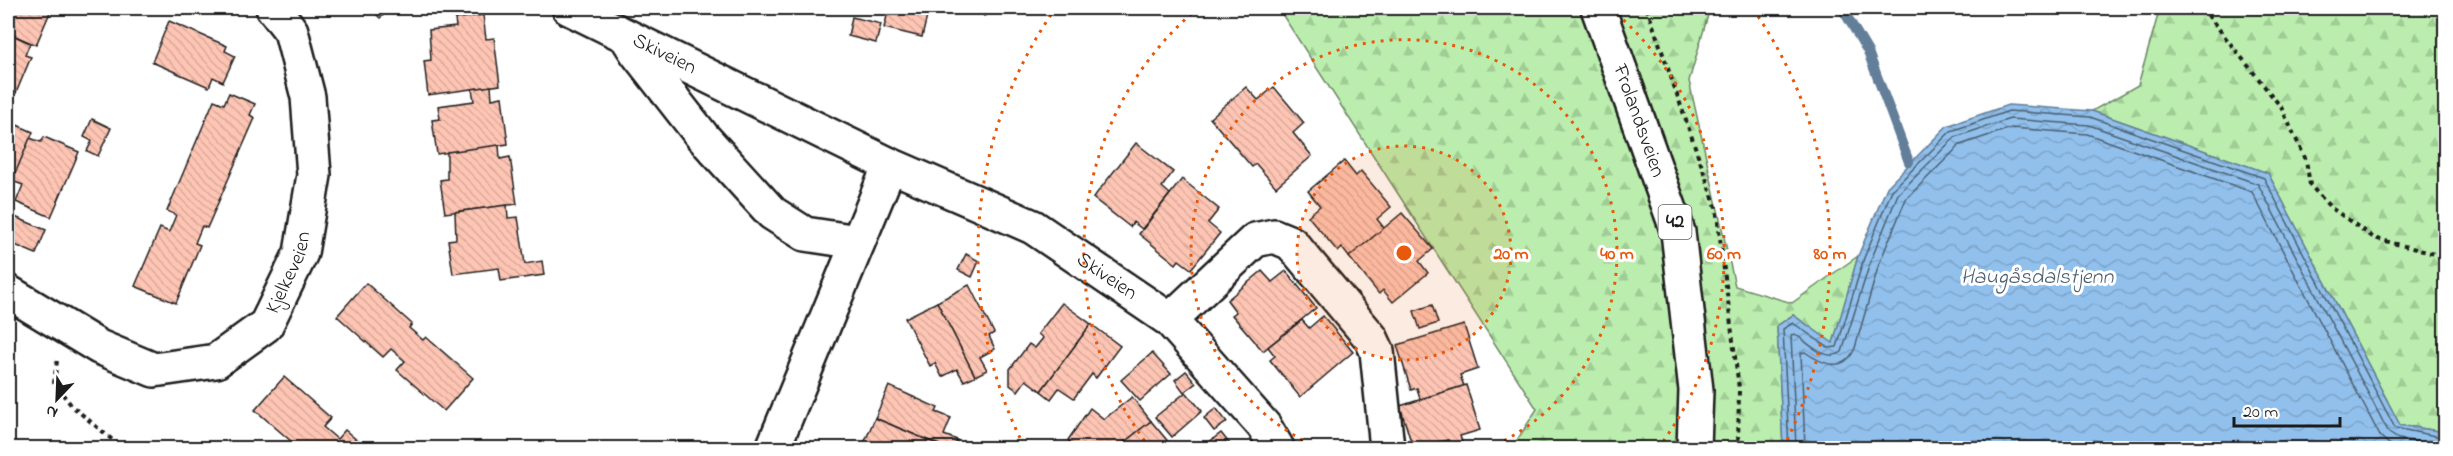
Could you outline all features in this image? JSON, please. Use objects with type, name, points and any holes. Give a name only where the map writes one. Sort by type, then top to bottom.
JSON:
[{"type":"street","name":"Kjelkeveien","points":[[8,292],[99,347],[154,370],[216,362],[266,325],[301,253],[314,175],[308,97],[291,31],[273,8]]},
{"type":"street","name":"Skiveien","points":[[569,8],[890,165],[1033,227],[1170,320],[1264,426],[1277,448]]},
{"type":"street","name":"Frolandsveien","points":[[1598,8],[1678,232],[1696,390],[1694,448]]},
{"type":"street","points":[[627,37],[702,136],[772,213],[805,234],[858,242]]},
{"type":"street","points":[[773,448],[890,165]]},
{"type":"street","points":[[1170,320],[1255,240],[1274,236],[1291,243],[1371,338],[1377,351],[1387,448]]},
{"type":"path","points":[[2202,8],[2281,107],[2306,160],[2310,185],[2330,207],[2374,238],[2445,257]]},
{"type":"path","points":[[71,330],[57,361],[54,383],[72,406],[122,448]]},
{"type":"green space","points":[[1278,8],[1710,8],[1689,81],[1735,286],[1792,303],[1858,256],[1833,344],[1793,315],[1777,326],[1783,448],[1512,448],[1537,409]]},
{"type":"green space","points":[[2160,8],[2445,8],[2445,432],[2400,425],[2268,173],[2092,111],[2138,85]]},
{"type":"water","name":"Haugåsdalstjenn","points":[[2008,105],[2092,111],[2268,173],[2400,425],[2445,432],[2445,448],[1783,448],[1777,326],[1793,315],[1833,343],[1858,256],[1887,187],[1947,126]]},
{"type":"building","points":[[8,8],[51,10],[36,45],[8,33]]},
{"type":"building","points":[[370,8],[391,8],[380,18]]},
{"type":"building","points":[[889,8],[929,8],[922,37],[884,28]]},
{"type":"building","points":[[977,8],[996,8],[984,16]]},
{"type":"building","points":[[483,15],[486,39],[494,38],[500,85],[428,95],[424,61],[431,60],[429,30],[456,27],[455,19]]},
{"type":"building","points":[[852,17],[881,24],[876,43],[848,36]]},
{"type":"building","points":[[169,21],[227,46],[225,51],[235,56],[223,82],[213,77],[209,87],[152,62]]},
{"type":"building","points":[[8,33],[30,43],[25,55],[31,57],[16,93],[8,89]]},
{"type":"building","points":[[491,86],[492,99],[502,97],[508,144],[437,154],[432,120],[440,119],[438,106],[474,101],[472,89]]},
{"type":"building","points":[[1246,87],[1258,100],[1274,87],[1304,123],[1293,133],[1312,156],[1276,187],[1256,164],[1252,167],[1210,118]]},
{"type":"building","points":[[229,93],[255,104],[250,115],[255,118],[207,228],[202,226],[195,243],[200,245],[176,303],[135,286],[160,228],[169,232],[176,215],[167,211],[214,100],[224,104]]},
{"type":"building","points":[[92,119],[111,128],[98,156],[87,151],[92,141],[84,137]]},
{"type":"building","points":[[8,121],[33,132],[8,192]]},
{"type":"building","points":[[44,137],[79,152],[51,217],[16,202],[23,185],[12,181],[30,138],[41,142]]},
{"type":"building","points":[[1136,143],[1173,172],[1162,187],[1170,194],[1142,229],[1133,222],[1130,227],[1093,198]]},
{"type":"building","points":[[499,145],[500,159],[510,157],[517,204],[445,213],[440,180],[447,179],[447,152]]},
{"type":"building","points":[[1344,161],[1356,176],[1361,171],[1391,207],[1377,219],[1384,228],[1349,257],[1342,248],[1338,252],[1308,216],[1320,206],[1308,191]]},
{"type":"building","points":[[1182,179],[1219,209],[1208,223],[1220,233],[1191,269],[1179,260],[1176,264],[1139,234]]},
{"type":"building","points":[[507,205],[508,218],[518,217],[525,264],[542,261],[544,275],[501,281],[499,268],[453,274],[448,240],[456,239],[455,212]]},
{"type":"building","points":[[1402,213],[1433,249],[1419,261],[1428,273],[1393,302],[1383,290],[1379,294],[1349,257]]},
{"type":"building","points":[[15,217],[46,230],[36,254],[8,242],[8,235]]},
{"type":"building","points":[[966,254],[979,261],[972,277],[958,270]]},
{"type":"building","points":[[1262,271],[1272,282],[1286,271],[1316,308],[1263,351],[1232,315],[1236,312],[1227,300]]},
{"type":"building","points":[[366,283],[412,324],[409,328],[423,340],[426,337],[473,378],[444,411],[397,370],[405,361],[391,349],[383,357],[337,316]]},
{"type":"building","points":[[969,285],[994,333],[989,336],[995,349],[980,357],[987,370],[975,376],[937,302]]},
{"type":"building","points":[[937,302],[975,376],[964,381],[957,369],[942,377],[935,363],[930,366],[905,318]]},
{"type":"building","points":[[1062,303],[1091,324],[1041,391],[1026,380],[1018,391],[1010,385],[1010,369],[1029,344],[1035,348],[1043,338],[1038,334]]},
{"type":"building","points":[[1432,305],[1438,323],[1420,329],[1414,311]]},
{"type":"building","points":[[1323,316],[1353,352],[1300,397],[1270,360],[1275,356],[1268,347],[1302,320],[1309,328]]},
{"type":"building","points":[[1091,324],[1120,346],[1096,378],[1092,374],[1074,398],[1059,388],[1051,399],[1041,391]]},
{"type":"building","points":[[1464,325],[1478,369],[1460,375],[1464,386],[1420,399],[1417,388],[1411,390],[1397,345]]},
{"type":"building","points":[[1152,353],[1171,374],[1140,401],[1121,380]]},
{"type":"building","points":[[1186,371],[1196,383],[1184,392],[1175,380]]},
{"type":"building","points":[[284,377],[331,418],[323,427],[337,439],[345,430],[366,448],[299,448],[255,410]]},
{"type":"building","points":[[1466,385],[1480,430],[1460,436],[1464,448],[1450,448],[1448,440],[1413,448],[1400,406]]},
{"type":"building","points":[[889,386],[938,408],[936,412],[951,418],[944,435],[957,440],[953,448],[946,448],[875,418]]},
{"type":"building","points":[[1186,392],[1202,411],[1172,437],[1155,417]]},
{"type":"building","points":[[1132,397],[1151,421],[1117,448],[1075,448],[1068,440],[1090,408],[1104,419]]},
{"type":"building","points":[[1216,408],[1227,422],[1214,431],[1204,418]]},
{"type":"building","points":[[875,418],[946,448],[862,448]]},
{"type":"building","points":[[1151,421],[1170,444],[1165,448],[1117,448]]},
{"type":"building","points":[[1221,433],[1233,448],[1201,448]]},
{"type":"waterway","points":[[1842,8],[1868,52],[1909,162]]}]
